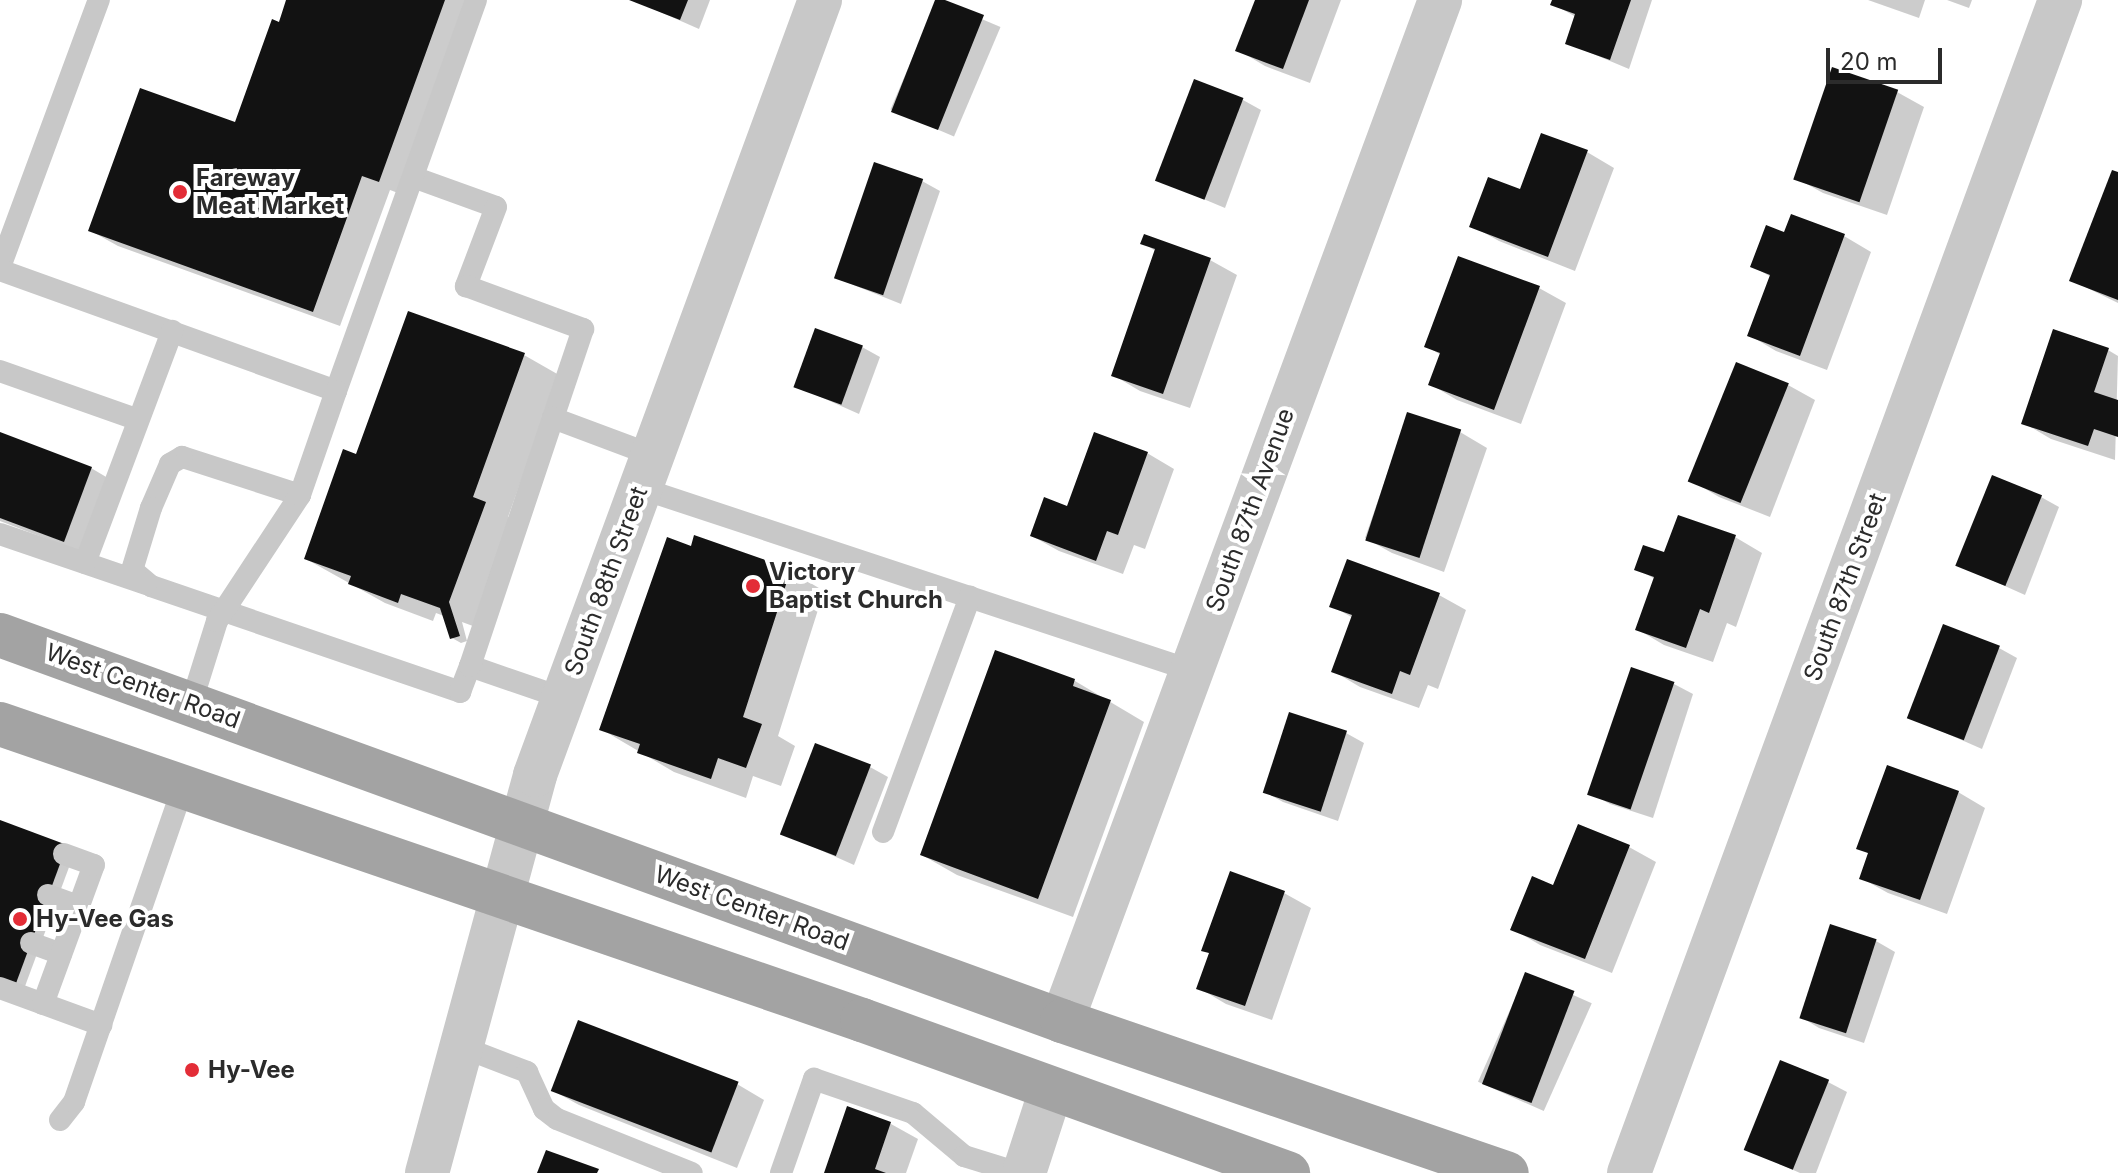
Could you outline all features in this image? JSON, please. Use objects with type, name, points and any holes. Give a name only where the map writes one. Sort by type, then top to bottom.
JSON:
[{"type":"main road","name":"West Center Road","points":[[0,635],[1062,1021],[1507,1173]]},
{"type":"main road","points":[[0,724],[504,897],[1288,1173]]},
{"type":"street","name":"South 88th Street","points":[[427,1173],[504,897],[521,822],[563,698],[820,0]]},
{"type":"street","name":"South 87th Avenue","points":[[1062,1021],[1440,0]]},
{"type":"street","name":"South 87th Street","points":[[1629,1173],[2060,0]]},
{"type":"street","points":[[1022,1173],[1051,1090]]},
{"type":"lane","points":[[99,0],[0,268],[336,391]]},
{"type":"lane","points":[[191,704],[217,621],[300,495],[476,0]]},
{"type":"lane","points":[[0,534],[460,692],[583,329],[466,286],[496,207],[413,177]]},
{"type":"lane","points":[[85,563],[172,331]]},
{"type":"lane","points":[[0,371],[138,420]]},
{"type":"lane","points":[[553,418],[646,471],[970,597],[1190,670]]},
{"type":"lane","points":[[151,586],[132,570],[133,558],[170,464],[182,457],[300,495]]},
{"type":"lane","points":[[883,832],[970,597]]},
{"type":"lane","points":[[470,666],[563,698]]},
{"type":"lane","points":[[60,1120],[74,1102],[183,787]]},
{"type":"lane","points":[[43,1004],[94,865],[64,854]]},
{"type":"lane","points":[[48,895],[79,906]]},
{"type":"lane","points":[[31,943],[61,954]]},
{"type":"lane","points":[[0,988],[101,1025]]},
{"type":"lane","points":[[462,1047],[527,1072],[544,1109],[557,1119],[692,1173]]},
{"type":"lane","points":[[781,1173],[814,1079],[913,1113],[964,1156],[1022,1173]]},
{"type":"building","points":[[286,0],[445,0],[379,182],[362,176],[313,312],[88,231],[140,88],[235,122],[272,19],[279,22]]},
{"type":"building","points":[[629,0],[688,0],[680,20]]},
{"type":"building","points":[[935,0],[945,0],[984,15],[938,130],[891,112]]},
{"type":"building","points":[[1255,0],[1309,0],[1283,69],[1235,51]]},
{"type":"building","points":[[1552,0],[1631,0],[1610,60],[1565,44],[1575,14],[1550,5]]},
{"type":"building","points":[[1832,67],[1898,90],[1859,202],[1793,180]]},
{"type":"building","points":[[1194,79],[1243,98],[1204,200],[1155,181]]},
{"type":"building","points":[[1541,133],[1588,150],[1548,257],[1469,227],[1488,177],[1520,189]]},
{"type":"building","points":[[874,162],[923,179],[883,295],[834,278]]},
{"type":"building","points":[[2112,170],[2118,172],[2118,300],[2069,281]]},
{"type":"building","points":[[1791,214],[1845,234],[1800,356],[1747,336],[1770,275],[1750,267],[1766,225],[1784,232]]},
{"type":"building","points":[[1144,234],[1211,258],[1163,394],[1111,376],[1155,249],[1140,244]]},
{"type":"building","points":[[1458,256],[1540,286],[1494,410],[1428,385],[1440,353],[1424,347]]},
{"type":"building","points":[[408,311],[525,353],[473,497],[486,502],[449,602],[460,636],[450,639],[440,608],[401,594],[398,603],[348,584],[351,576],[304,559],[343,449],[356,454]]},
{"type":"building","points":[[815,328],[863,345],[841,405],[793,387]]},
{"type":"building","points":[[2053,329],[2109,348],[2094,392],[2118,400],[2118,437],[2094,429],[2088,446],[2021,424]]},
{"type":"building","points":[[1736,362],[1789,383],[1741,503],[1688,482]]},
{"type":"building","points":[[1407,412],[1461,430],[1419,558],[1365,540]]},
{"type":"building","points":[[0,432],[92,467],[64,542],[0,518]]},
{"type":"building","points":[[1094,432],[1148,452],[1118,535],[1107,531],[1096,561],[1030,536],[1044,497],[1067,506]]},
{"type":"building","points":[[1992,475],[2042,495],[2005,586],[1955,566]]},
{"type":"building","points":[[1678,515],[1736,535],[1709,613],[1700,609],[1686,648],[1635,630],[1654,577],[1634,570],[1643,545],[1664,552]]},
{"type":"building","points":[[694,535],[791,569],[743,717],[762,724],[746,768],[718,758],[711,779],[637,753],[640,744],[599,730],[667,537],[691,546]]},
{"type":"building","points":[[1347,559],[1440,593],[1410,675],[1400,671],[1392,694],[1331,672],[1352,615],[1329,607]]},
{"type":"building","points":[[1943,624],[2000,646],[1964,740],[1907,718]]},
{"type":"building","points":[[995,650],[1075,679],[1073,686],[1111,700],[1038,899],[920,855]]},
{"type":"building","points":[[1631,667],[1674,682],[1631,810],[1587,795]]},
{"type":"building","points":[[1289,712],[1347,731],[1321,812],[1263,793]]},
{"type":"building","points":[[815,743],[871,765],[836,856],[780,834]]},
{"type":"building","points":[[1887,765],[1959,791],[1920,900],[1859,879],[1868,853],[1856,849]]},
{"type":"building","name":"Hy-Vee Gas","points":[[0,820],[67,845],[15,986],[0,980]]},
{"type":"building","points":[[1578,824],[1630,845],[1585,959],[1510,930],[1532,876],[1553,885]]},
{"type":"building","points":[[1230,871],[1285,891],[1245,1006],[1196,989],[1209,953],[1201,951]]},
{"type":"building","points":[[1830,924],[1877,939],[1846,1033],[1799,1018]]},
{"type":"building","points":[[1525,972],[1574,991],[1531,1103],[1482,1084]]},
{"type":"building","points":[[578,1020],[739,1082],[711,1153],[551,1091]]},
{"type":"building","points":[[1780,1060],[1829,1080],[1793,1170],[1744,1150]]},
{"type":"building","points":[[847,1106],[891,1122],[875,1169],[886,1173],[824,1173]]},
{"type":"building","points":[[546,1150],[599,1169],[597,1173],[537,1173]]},
{"type":"place","name":"Fareway Meat Market","points":[[180,192]]},
{"type":"place","name":"Victory Baptist Church","points":[[753,586]]},
{"type":"place","name":"Hy-Vee Gas","points":[[20,919]]},
{"type":"place","name":"Hy-Vee","points":[[192,1070]]}]
